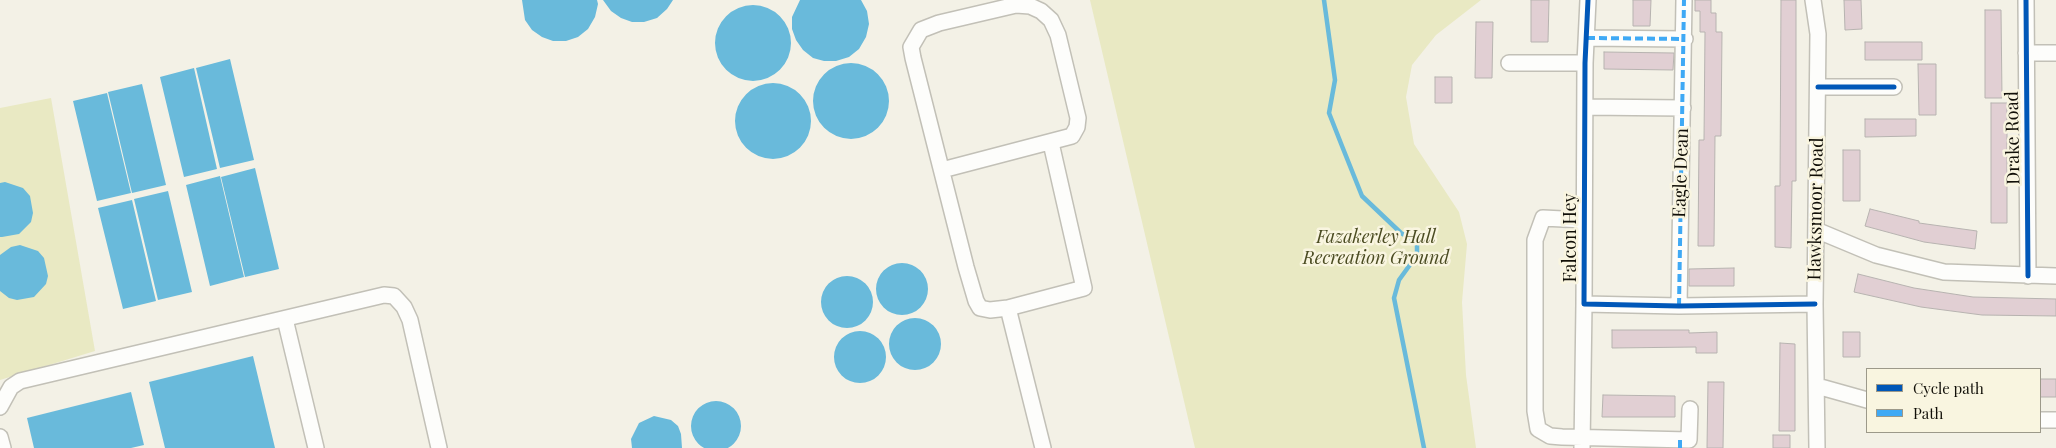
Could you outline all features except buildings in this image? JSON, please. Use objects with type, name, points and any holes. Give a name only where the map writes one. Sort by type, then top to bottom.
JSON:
[{"type":"street","name":"Falcon Hey","points":[[1582,443],[1585,63],[1588,0]]},
{"type":"street","name":"Eagle Dean","points":[[1679,306],[1685,39],[1684,0]]},
{"type":"street","name":"Hawksmoor Road","points":[[1813,0],[1818,34],[1815,304],[1818,386],[1817,448]]},
{"type":"street","name":"Drake Road","points":[[2026,0],[2028,276]]},
{"type":"street","points":[[942,170],[1072,136],[1078,118],[1058,35],[1051,20],[1041,11],[1030,6],[1016,5],[939,23],[921,30],[911,47],[942,170],[976,300],[980,308],[990,310],[1008,308],[1084,288],[1051,143]]},
{"type":"street","points":[[1587,38],[1685,39]]},
{"type":"street","points":[[2026,53],[2056,53]]},
{"type":"street","points":[[1509,63],[1585,63]]},
{"type":"street","points":[[1818,87],[1894,87]]},
{"type":"street","points":[[1586,107],[1683,108]]},
{"type":"street","points":[[1583,220],[1543,218],[1535,240],[1535,411],[1538,429],[1550,436],[1582,443],[1680,444],[1689,440],[1690,409]]},
{"type":"street","points":[[1816,230],[1876,255],[1944,272],[2056,276]]},
{"type":"street","points":[[0,407],[11,387],[20,381],[384,295],[394,296],[404,308],[410,320],[439,448]]},
{"type":"street","name":"Falcon Hey","points":[[1584,304],[1679,306],[1815,304]]},
{"type":"street","points":[[1008,308],[1044,448]]},
{"type":"street","points":[[285,319],[316,448]]},
{"type":"street","points":[[1818,386],[1866,400]]},
{"type":"street","points":[[2041,420],[2056,420]]},
{"type":"street","points":[[0,437],[3,448]]},
{"type":"green space","name":"Fazakerley Hall Recreation Ground","points":[[1090,0],[1481,0],[1436,35],[1412,65],[1406,97],[1414,144],[1459,212],[1467,244],[1462,302],[1466,375],[1476,448],[1195,448]]},
{"type":"green space","points":[[51,98],[95,351],[0,380],[0,108]]},
{"type":"water","points":[[522,0],[597,0],[598,4],[595,17],[588,29],[578,37],[566,41],[553,41],[542,37],[532,30],[525,20]]},
{"type":"water","points":[[603,0],[673,0],[657,18],[644,22],[632,22],[621,18],[611,11]]},
{"type":"water","points":[[800,0],[861,0],[867,11],[869,24],[866,37],[859,49],[849,57],[836,61],[824,61],[813,58],[803,50],[796,40],[792,29],[792,17]]},
{"type":"water","points":[[753,5],[768,8],[780,16],[788,28],[791,43],[788,58],[780,70],[768,78],[753,81],[738,78],[726,70],[718,58],[715,43],[718,28],[726,16],[738,8]]},
{"type":"water","points":[[230,59],[254,160],[220,168],[196,68]]},
{"type":"water","points":[[851,63],[866,66],[878,74],[886,86],[889,101],[886,116],[878,128],[866,136],[851,139],[836,136],[824,128],[816,116],[813,101],[816,86],[824,74],[836,66]]},
{"type":"water","points":[[194,68],[217,169],[184,177],[160,77]]},
{"type":"water","points":[[773,83],[788,86],[800,94],[808,106],[811,121],[808,136],[800,148],[788,156],[773,159],[758,156],[746,148],[738,136],[735,121],[738,106],[746,94],[758,86]]},
{"type":"water","points":[[142,84],[166,185],[132,193],[108,92]]},
{"type":"water","points":[[107,93],[131,193],[97,201],[73,101]]},
{"type":"water","points":[[255,168],[279,269],[245,277],[221,177]]},
{"type":"water","points":[[220,176],[244,277],[210,286],[186,185]]},
{"type":"water","points":[[5,182],[23,188],[30,196],[33,213],[31,222],[19,234],[0,237],[0,183]]},
{"type":"water","points":[[168,191],[192,292],[158,300],[134,199]]},
{"type":"water","points":[[132,200],[156,301],[123,309],[98,208]]},
{"type":"water","points":[[20,245],[38,251],[44,258],[48,276],[46,284],[34,297],[17,300],[9,298],[0,291],[0,255],[11,247]]},
{"type":"water","points":[[902,263],[912,265],[920,271],[926,279],[928,289],[926,299],[920,307],[912,313],[902,315],[892,313],[884,307],[878,299],[876,289],[878,279],[884,271],[892,265]]},
{"type":"water","points":[[847,276],[857,278],[865,284],[871,292],[873,302],[871,312],[865,320],[857,326],[847,328],[837,326],[829,320],[823,312],[821,302],[823,292],[829,284],[837,278]]},
{"type":"water","points":[[915,318],[925,320],[933,326],[939,334],[941,344],[939,354],[933,362],[925,368],[915,370],[905,368],[897,362],[891,354],[889,344],[891,334],[897,326],[905,320]]},
{"type":"water","points":[[860,331],[870,333],[878,339],[884,347],[886,357],[884,367],[878,375],[870,381],[860,383],[850,381],[842,375],[836,367],[834,357],[836,347],[842,339],[850,333]]},
{"type":"water","points":[[253,356],[275,448],[165,448],[149,382]]},
{"type":"water","points":[[131,392],[144,445],[131,448],[34,448],[27,418]]},
{"type":"water","points":[[711,401],[721,401],[730,405],[737,412],[741,421],[741,431],[737,440],[726,449],[706,449],[702,447],[695,440],[691,431],[691,421],[695,412],[702,405]]},
{"type":"water","points":[[654,416],[671,420],[678,426],[681,434],[682,448],[632,448],[631,439],[639,423]]},
{"type":"waterway","points":[[1324,0],[1335,80],[1329,113],[1362,196],[1401,233],[1417,242],[1417,255],[1399,280],[1394,298],[1424,448]]},
{"type":"marked path","points":[[1679,306],[1684,0]]},
{"type":"marked path","points":[[1587,38],[1685,39]]},
{"type":"marked path","points":[[1680,439],[1680,448]]},
{"type":"cycle path","points":[[1588,0],[1585,63],[1584,304],[1679,306],[1815,304]]},
{"type":"cycle path","points":[[2026,0],[2028,276]]},
{"type":"cycle path","points":[[1818,87],[1894,87]]}]
